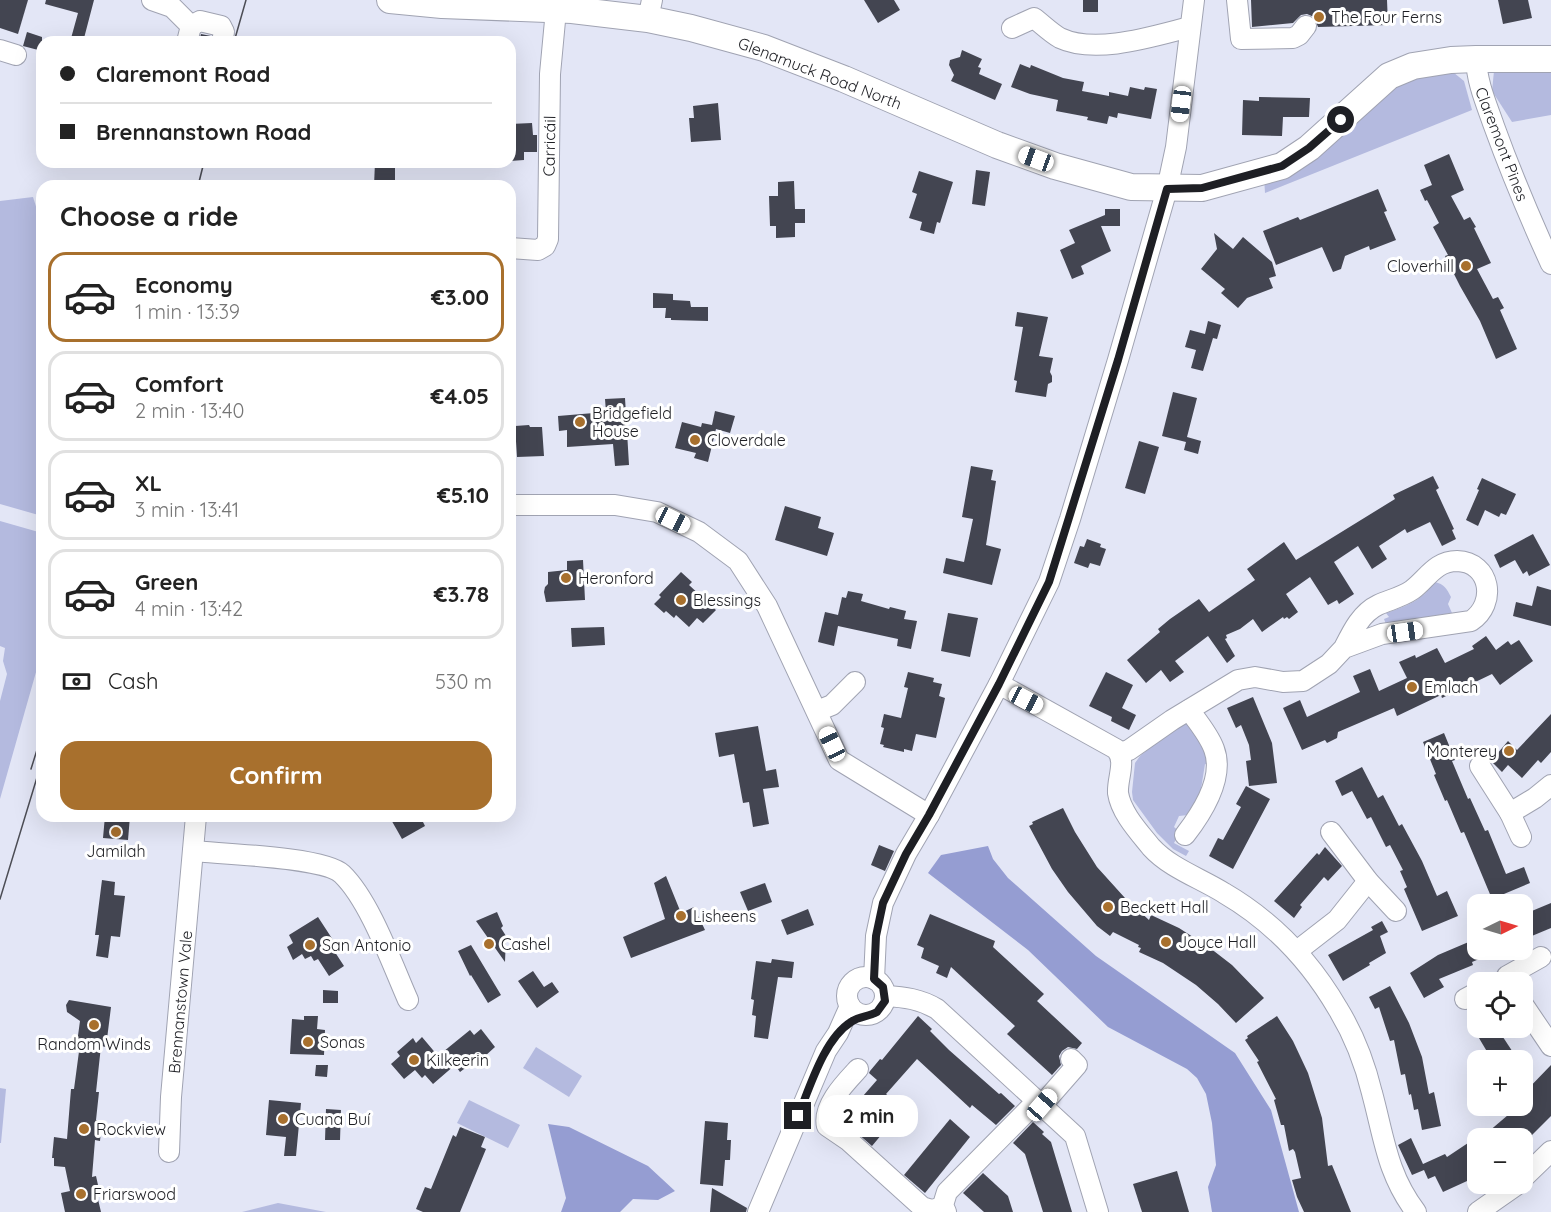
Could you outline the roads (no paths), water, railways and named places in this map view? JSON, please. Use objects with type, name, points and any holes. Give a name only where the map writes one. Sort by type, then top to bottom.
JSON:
[{"type":"main road","name":"Glenamuck Road North","points":[[390,0],[442,5],[650,10],[691,28],[765,48],[844,79],[997,145],[1055,166],[1131,187],[1167,189],[1202,188],[1282,166],[1309,148],[1389,76],[1413,66],[1451,60],[1551,59]]},
{"type":"street","points":[[152,0],[172,8],[189,34],[200,21],[221,26],[223,36]]},
{"type":"street","points":[[867,979],[883,903],[906,854],[999,684],[1053,571],[1118,360],[1167,189],[1176,147],[1194,0]]},
{"type":"street","points":[[1238,0],[1241,39],[1293,38],[1299,35],[1306,26]]},
{"type":"street","name":"Carricáil","points":[[516,248],[538,250],[545,246],[548,239],[550,74],[555,9]]},
{"type":"street","points":[[1012,28],[1034,18],[1061,38],[1086,45],[1139,39],[1190,27]]},
{"type":"street","name":"Claremont Pines","points":[[1476,59],[1477,77],[1482,96],[1510,172],[1543,226],[1551,264]]},
{"type":"street","points":[[516,505],[615,505],[657,512],[699,532],[738,561],[767,606],[839,759],[929,815]]},
{"type":"street","points":[[1120,753],[1129,750],[1238,680],[1255,677],[1283,682],[1303,681],[1329,664],[1344,648],[1353,629],[1373,608],[1414,589],[1440,565],[1458,561],[1467,563],[1476,568],[1484,577],[1488,588],[1488,598],[1480,615],[1471,621],[1382,634],[1344,648]]},
{"type":"street","points":[[817,711],[832,705],[855,682]]},
{"type":"street","points":[[999,684],[1116,749],[1120,753],[1121,760],[1118,786],[1120,800],[1129,818],[1153,848],[1166,861],[1245,905],[1297,951],[1322,983],[1355,1041],[1372,1090],[1388,1159],[1403,1192],[1416,1212]]},
{"type":"street","points":[[1185,835],[1201,813],[1208,797],[1216,766],[1211,741],[1189,710]]},
{"type":"street","points":[[1480,766],[1510,813],[1521,837]]},
{"type":"street","points":[[1510,813],[1551,785]]},
{"type":"street","name":"Brennanstown Vale","points":[[169,1152],[171,1097],[195,822]]},
{"type":"street","points":[[1331,832],[1368,881],[1396,911]]},
{"type":"street","points":[[193,851],[311,861],[341,873],[365,906],[408,1000]]},
{"type":"street","points":[[1297,951],[1337,920],[1368,881]]},
{"type":"street","points":[[1517,972],[1541,957]]},
{"type":"street","points":[[867,979],[883,987],[885,996],[883,1005],[877,1012],[857,1011],[848,991],[854,981],[867,979]]},
{"type":"street","points":[[885,996],[924,1001],[937,1009],[1077,1139],[1098,1212]]},
{"type":"street","points":[[758,1212],[822,1059],[838,1033],[857,1011]]},
{"type":"street","points":[[1533,1019],[1551,1046]]},
{"type":"street","points":[[849,1077],[836,1094],[827,1117],[826,1122],[829,1129],[849,1141],[922,1207],[945,1210],[947,1192],[1077,1065],[1071,1059]]},
{"type":"street","points":[[1533,1168],[1551,1151]]},
{"type":"street","points":[[1478,1212],[1504,1194]]},
{"type":"tram line","points":[[236,36],[246,0]]},
{"type":"tram line","points":[[200,180],[202,168]]},
{"type":"tram line","points":[[31,769],[36,753]]},
{"type":"tram line","points":[[0,899],[36,781]]},
{"type":"place","name":"The Four Ferns","points":[[1319,17]]},
{"type":"place","name":"Cloverhill","points":[[1466,266]]},
{"type":"place","name":"Bridgefield House","points":[[580,422]]},
{"type":"place","name":"Cloverdale","points":[[695,440]]},
{"type":"place","name":"Heronford","points":[[566,578]]},
{"type":"place","name":"Blessings","points":[[681,600]]},
{"type":"place","name":"Emlach","points":[[1412,687]]},
{"type":"place","name":"Monterey","points":[[1509,751]]},
{"type":"place","name":"Jamilah","points":[[116,832]]},
{"type":"place","name":"Beckett Hall","points":[[1108,907]]},
{"type":"place","name":"Lisheens","points":[[681,916]]},
{"type":"place","name":"Joyce Hall","points":[[1166,942]]},
{"type":"place","name":"Cashel","points":[[489,944]]},
{"type":"place","name":"San Antonio","points":[[310,945]]},
{"type":"place","name":"Random Winds","points":[[94,1025]]},
{"type":"place","name":"Sonas","points":[[308,1042]]},
{"type":"place","name":"Kilkeerin","points":[[414,1060]]},
{"type":"place","name":"Cuana Buí","points":[[283,1119]]},
{"type":"place","name":"Rockview","points":[[84,1129]]},
{"type":"place","name":"Friarswood","points":[[81,1194]]}]
